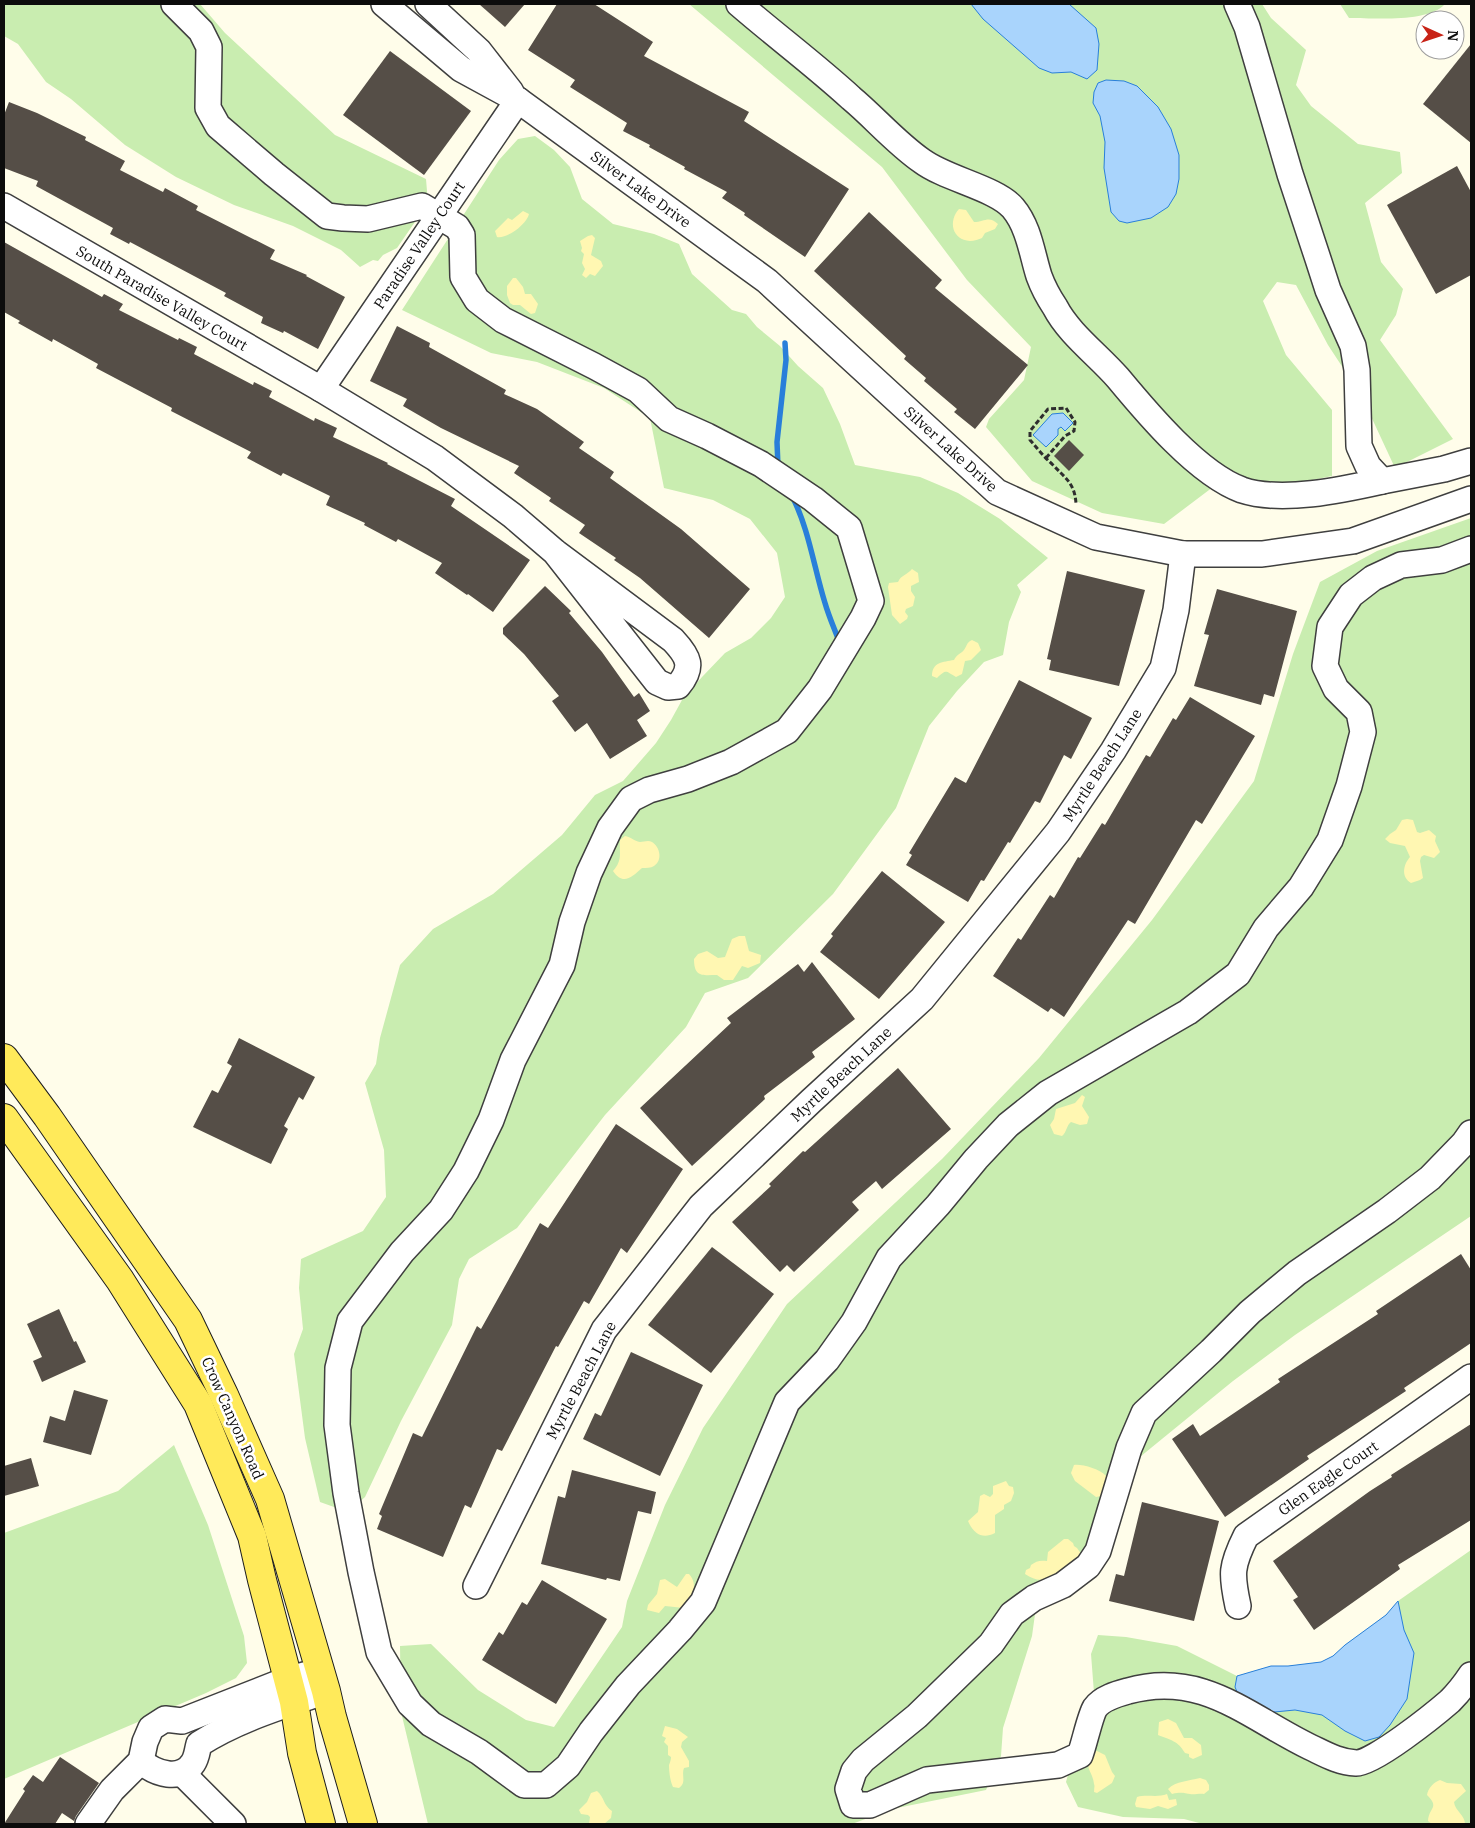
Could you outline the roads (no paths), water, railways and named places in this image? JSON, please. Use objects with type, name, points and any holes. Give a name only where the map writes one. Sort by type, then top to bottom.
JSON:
[{"type":"main road","name":"Crow Canyon Road","points":[[4,1058],[47,1116],[188,1320],[224,1395],[270,1499],[363,1824]]},
{"type":"main road","name":"Crow Canyon Road","points":[[4,1118],[120,1280],[198,1404],[252,1536],[292,1691],[302,1753],[321,1824]]},
{"type":"street","points":[[174,4],[201,31],[209,47],[208,108],[218,126],[274,174],[327,216],[368,219],[422,206],[457,227],[462,235],[463,277],[477,300],[503,320],[638,390],[669,419],[761,464],[813,499],[849,528],[871,601],[863,618],[820,689],[787,731],[731,762],[688,779],[650,790],[631,799],[610,828],[589,873],[572,922],[562,965],[513,1060],[490,1120],[466,1171],[441,1210],[402,1252],[350,1321],[338,1368],[337,1425],[346,1493],[379,1652],[410,1704],[424,1717],[432,1724],[479,1752],[524,1785],[546,1785],[568,1766],[590,1732],[628,1685],[680,1630],[703,1602],[788,1402],[827,1360],[854,1322],[889,1258],[938,1205],[976,1159],[1008,1125],[1048,1093],[1188,1012],[1238,974],[1266,928],[1301,887],[1330,840],[1349,786],[1363,732],[1359,712],[1336,689],[1325,666],[1330,627],[1351,595],[1373,578],[1401,566],[1442,560],[1471,549]]},
{"type":"street","name":"Silver Lake Drive","points":[[384,4],[461,69],[518,100],[767,281],[997,492],[1096,537],[1183,554],[1262,554],[1353,542],[1471,499]]},
{"type":"street","name":"Silver Lake Drive","points":[[428,4],[479,51],[518,100]]},
{"type":"street","points":[[738,4],[849,95],[921,161],[939,172],[997,195],[1013,208],[1024,226],[1040,278],[1056,310],[1152,418],[1204,468],[1226,482],[1241,490],[1258,494],[1293,495],[1349,489],[1444,469],[1471,461]]},
{"type":"street","points":[[1237,4],[1247,27],[1290,174],[1328,290],[1353,346],[1357,370],[1359,446],[1368,466],[1382,481]]},
{"type":"street","name":"Paradise Valley Court","points":[[320,389],[518,100]]},
{"type":"street","name":"South Paradise Valley Court","points":[[4,206],[320,389],[435,458],[513,516],[555,552]]},
{"type":"street","points":[[555,552],[673,640],[685,653],[688,666],[686,677],[678,686],[668,687],[657,682],[555,552]]},
{"type":"street","name":"Myrtle Beach Lane","points":[[476,1586],[604,1330],[701,1206],[922,999],[1064,824],[1113,751],[1163,668],[1176,610],[1183,554]]},
{"type":"street","points":[[1471,1133],[1464,1143],[1430,1178],[1387,1211],[1297,1274],[1250,1312],[1144,1413],[1129,1448],[1098,1551],[1088,1566],[1063,1585],[1034,1598],[1012,1614],[991,1644],[917,1716],[863,1760],[854,1771],[848,1789],[853,1805],[870,1804],[927,1780],[1058,1764],[1080,1755],[1095,1708],[1112,1695],[1148,1685],[1179,1687],[1208,1692],[1235,1704],[1265,1724],[1335,1760],[1358,1764],[1388,1749],[1450,1701],[1471,1675]]},
{"type":"street","name":"Glen Eagle Court","points":[[1238,1606],[1232,1580],[1236,1555],[1246,1536],[1471,1377]]},
{"type":"street","points":[[88,1824],[112,1790],[142,1761],[148,1732],[155,1724],[171,1719],[182,1721],[323,1681]]},
{"type":"street","points":[[142,1761],[156,1772],[166,1774],[182,1772],[194,1762],[199,1744],[220,1732],[256,1716],[292,1691]]},
{"type":"street","points":[[182,1772],[233,1824]]},
{"type":"water","points":[[971,4],[1069,4],[1096,28],[1099,44],[1097,70],[1087,79],[1071,72],[1052,73],[1039,68],[983,19]]},
{"type":"water","points":[[1106,80],[1124,81],[1137,86],[1158,107],[1171,129],[1179,155],[1179,179],[1176,194],[1168,207],[1151,218],[1127,223],[1119,221],[1111,212],[1104,168],[1105,142],[1100,116],[1093,103],[1094,92],[1098,83]]},
{"type":"water","points":[[1063,413],[1073,423],[1065,431],[1061,427],[1058,429],[1058,435],[1046,447],[1033,435],[1052,414]]},
{"type":"water","points":[[1398,1601],[1404,1630],[1414,1653],[1407,1699],[1390,1725],[1379,1737],[1365,1741],[1345,1731],[1322,1715],[1295,1710],[1264,1713],[1240,1699],[1235,1687],[1237,1676],[1271,1666],[1321,1662],[1333,1656],[1386,1615]]},
{"type":"waterway","points":[[778,467],[777,442],[786,360],[785,343]]},
{"type":"waterway","points":[[792,496],[803,522],[825,603],[840,644]]}]
